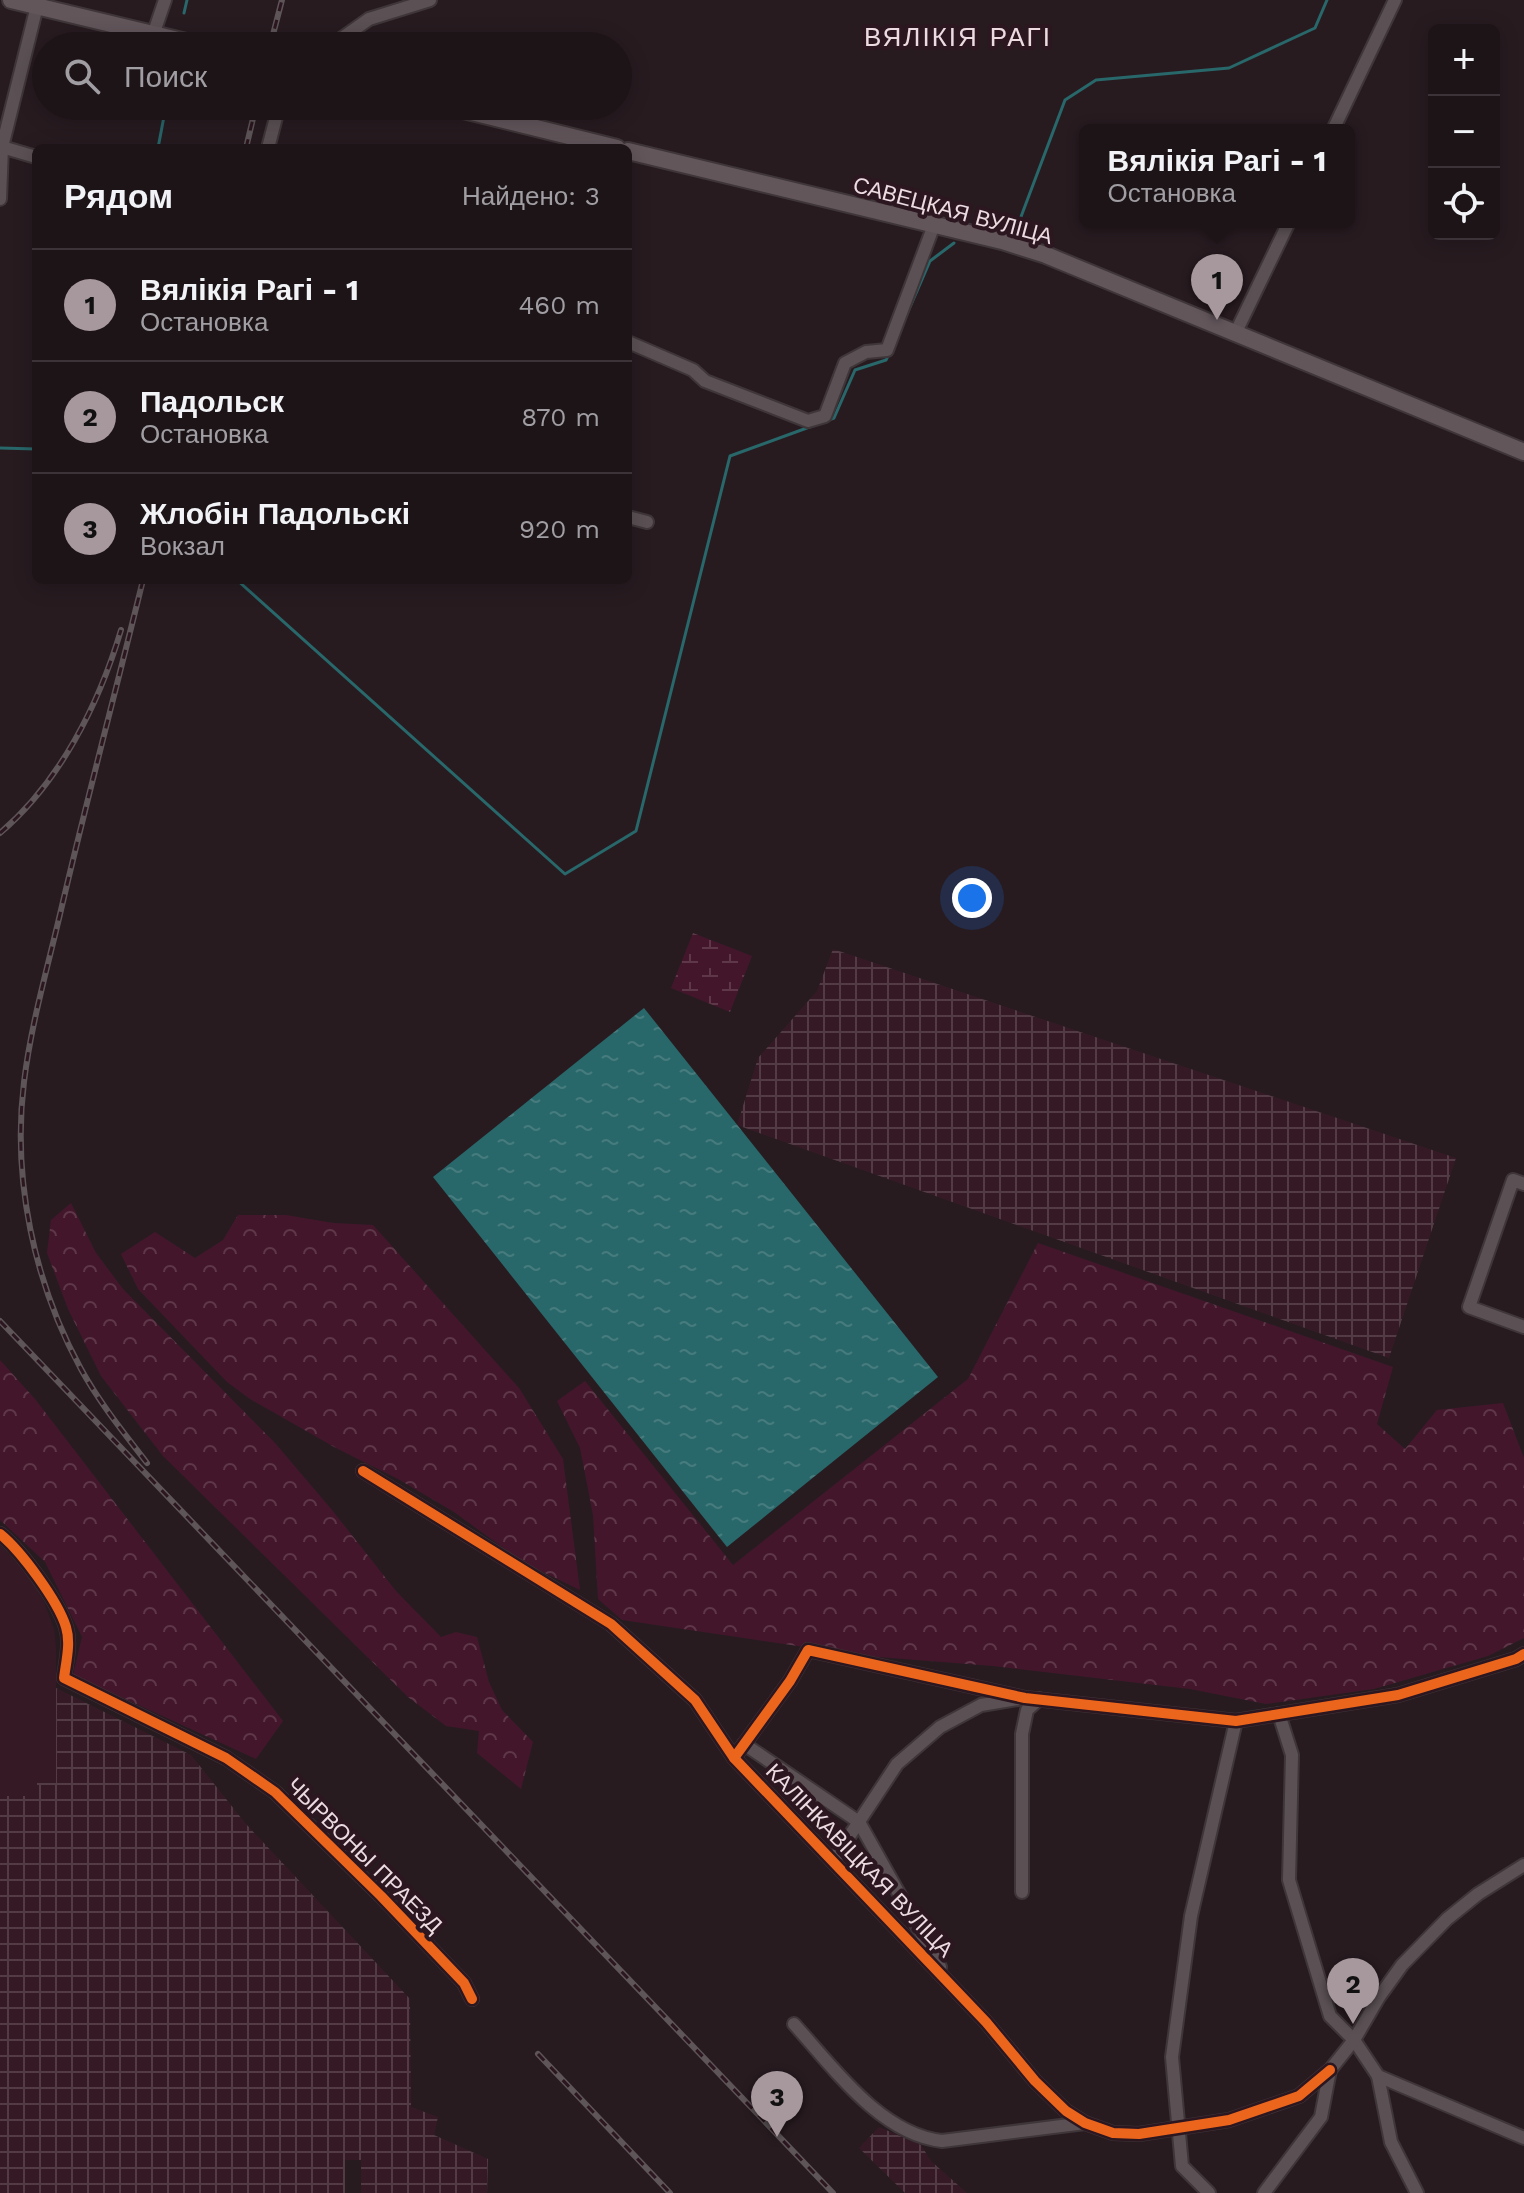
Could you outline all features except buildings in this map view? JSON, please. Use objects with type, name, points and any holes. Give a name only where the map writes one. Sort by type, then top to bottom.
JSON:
[{"type":"main road","points":[[11,0],[141,32]]},
{"type":"main road","points":[[504,120],[601,144]]},
{"type":"main road","name":"САВЕЦКАЯ ВУЛІЦА","points":[[632,152],[1002,241],[1046,255],[1524,452]]},
{"type":"street","points":[[154,32],[165,0]]},
{"type":"street","points":[[350,32],[369,19],[430,0]]},
{"type":"street","points":[[1336,124],[1395,0]]},
{"type":"street","points":[[0,199],[2,147],[37,6]]},
{"type":"street","points":[[354,32],[355,28]]},
{"type":"street","points":[[269,144],[275,120]]},
{"type":"street","points":[[2,147],[32,156]]},
{"type":"street","points":[[632,344],[693,370],[705,381],[808,421],[825,416],[845,363],[866,352],[887,350],[934,225]]},
{"type":"street","points":[[1236,332],[1286,228]]},
{"type":"street","points":[[632,518],[647,522]]},
{"type":"street","points":[[1519,1182],[1469,1307],[1524,1327]]},
{"type":"street","name":"КАЛІНКАВІЦКАЯ ВУЛІЦА","points":[[363,1471],[611,1624],[695,1700],[734,1758],[949,1982],[1035,2081],[1066,2111],[1085,2123],[1113,2133],[1139,2134],[1229,2120],[1299,2096],[1330,2070],[1354,2040],[1402,1965],[1447,1919],[1478,1894],[1524,1865]]},
{"type":"street","name":"ЧЫРВОНЫ ПРАЕЗД","points":[[0,1534],[33,1571],[66,1626],[64,1678],[226,1758],[275,1792],[464,1983],[472,1999]]},
{"type":"street","points":[[734,1758],[790,1681],[808,1650],[1025,1698],[1236,1721],[1398,1695],[1524,1654]]},
{"type":"street","points":[[833,1861],[897,1764],[940,1727],[981,1705],[1025,1698]]},
{"type":"street","points":[[1022,1892],[1022,1734],[1027,1710],[1039,1699]]},
{"type":"street","points":[[1279,1714],[1292,1755],[1289,1880],[1330,2016],[1354,2040],[1378,2076],[1391,2142],[1417,2193]]},
{"type":"street","points":[[1209,2193],[1182,2166],[1172,2057],[1189,1932],[1236,1721]]},
{"type":"street","points":[[744,1744],[859,1822],[949,1982]]},
{"type":"street","name":"КАЛІНКАВІЦКАЯ ВУЛІЦА","points":[[794,2024],[878,2114],[923,2137],[942,2141],[1085,2123]]},
{"type":"street","points":[[1264,2193],[1321,2117],[1330,2070]]},
{"type":"street","points":[[1378,2076],[1524,2138]]},
{"type":"shaded area","points":[[833,949],[1456,1158],[1389,1358],[737,1125],[758,1058],[817,991]]},
{"type":"shaded area","points":[[0,1545],[29,1576],[44,1602],[54,1629],[56,1783],[37,1796],[0,1796]]},
{"type":"shaded area","points":[[56,1688],[191,1755],[246,1824],[410,1999],[411,2107],[438,2117],[434,2135],[488,2159],[487,2193],[361,2193],[361,2160],[345,2160],[345,2193],[0,2193],[0,1796],[37,1796],[37,1783],[56,1783]]},
{"type":"shaded area","points":[[879,2127],[921,2145],[931,2161],[967,2193],[905,2193],[859,2148]]},
{"type":"green space","points":[[693,933],[752,956],[730,1012],[671,988]]},
{"type":"green space","points":[[71,1203],[96,1253],[123,1289],[275,1443],[396,1591],[441,1637],[456,1632],[477,1637],[489,1682],[502,1710],[533,1742],[521,1789],[477,1753],[479,1731],[446,1726],[408,1697],[163,1456],[101,1376],[68,1309],[47,1253],[51,1220]]},
{"type":"green space","points":[[238,1215],[286,1215],[333,1223],[373,1225],[519,1388],[563,1459],[580,1590],[524,1563],[454,1512],[398,1479],[250,1399],[227,1382],[138,1289],[121,1254],[155,1232],[195,1258],[223,1240]]},
{"type":"green space","points":[[1038,1243],[1393,1367],[1377,1424],[1405,1449],[1437,1410],[1503,1403],[1524,1458],[1524,1638],[1488,1656],[1374,1689],[1266,1704],[1190,1689],[993,1666],[866,1656],[622,1620],[598,1599],[593,1515],[580,1448],[557,1401],[585,1381],[733,1565],[968,1379]]},
{"type":"green space","points":[[0,1360],[35,1399],[283,1721],[256,1759],[73,1675],[82,1637],[45,1562],[0,1520]]},
{"type":"water","points":[[644,1008],[938,1377],[727,1547],[433,1177]]},
{"type":"waterway","points":[[184,13],[187,0]]},
{"type":"waterway","points":[[1019,222],[1065,100],[1096,80],[1229,68],[1315,28],[1327,0]]},
{"type":"waterway","points":[[159,144],[163,120]]},
{"type":"waterway","points":[[907,314],[930,261],[954,243]]},
{"type":"waterway","points":[[826,421],[834,418],[855,370],[886,360],[889,354]]},
{"type":"waterway","points":[[241,584],[565,874],[636,831],[730,456],[815,425]]},
{"type":"waterway","points":[[0,448],[32,449]]},
{"type":"railway","points":[[274,32],[282,0]]},
{"type":"railway","points":[[247,144],[253,120]]},
{"type":"railway","points":[[142,584],[35,1017],[24,1082],[21,1156],[30,1230],[51,1302],[81,1369],[147,1463]]},
{"type":"railway","points":[[0,833],[41,790],[75,740],[101,686],[121,630]]},
{"type":"railway","points":[[0,1321],[833,2193]]},
{"type":"railway","points":[[538,2054],[670,2193]]},
{"type":"cycle path","points":[[363,1471],[611,1624],[695,1700],[734,1758],[986,2022],[1035,2081],[1066,2111],[1085,2123],[1113,2133],[1139,2134],[1229,2120],[1299,2096],[1330,2070]]},
{"type":"cycle path","points":[[0,1534],[38,1577],[62,1616],[68,1639],[64,1678],[226,1758],[275,1792],[464,1983],[472,1999]]},
{"type":"cycle path","points":[[734,1758],[790,1681],[808,1650],[1025,1698],[1236,1721],[1398,1695],[1524,1654]]},
{"type":"place","name":"Вялікія Рагі - 1","points":[[1217,320]]},
{"type":"place","name":"Падольск","points":[[1353,2024]]},
{"type":"place","name":"Жлобін Падольскі","points":[[777,2137]]},
{"type":"district","name":"ВЯЛІКІЯ РАГІ","points":[[958,37]]}]
